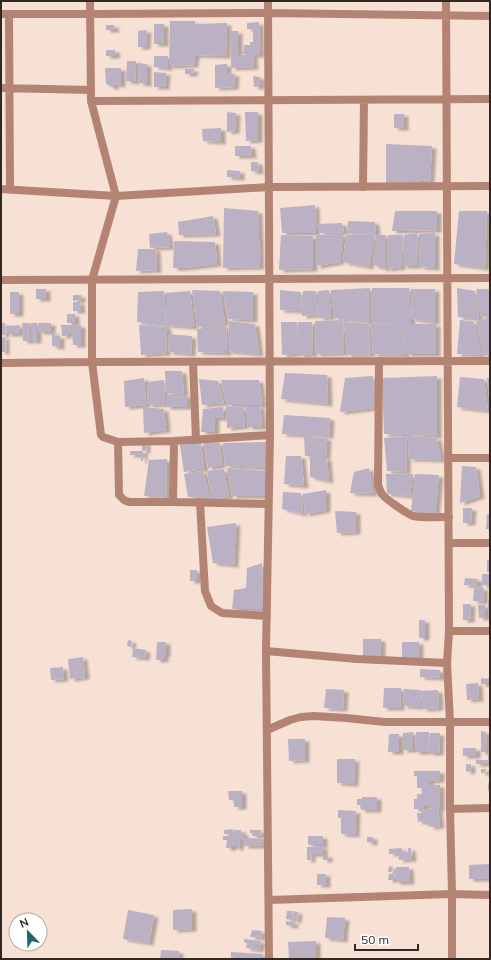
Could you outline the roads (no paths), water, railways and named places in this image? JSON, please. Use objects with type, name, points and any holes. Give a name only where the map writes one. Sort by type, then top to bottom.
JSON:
[{"type":"street","points":[[90,1],[91,101],[116,196],[92,280],[92,362],[101,435],[118,442],[196,440],[270,435]]},
{"type":"street","points":[[268,1],[270,435],[266,651],[269,959]]},
{"type":"street","points":[[446,1],[449,517],[449,632],[447,663],[450,722],[452,959]]},
{"type":"street","points":[[490,16],[268,13],[5,14],[5,188],[116,196],[269,187],[490,186]]},
{"type":"street","points":[[5,87],[91,90]]},
{"type":"street","points":[[91,101],[490,99]]},
{"type":"street","points":[[363,187],[364,100]]},
{"type":"street","points":[[1,280],[490,278]]},
{"type":"street","points":[[379,361],[378,485],[381,494],[414,516],[438,518],[449,517]]},
{"type":"street","points":[[1,363],[490,361]]},
{"type":"street","points":[[193,362],[196,440]]},
{"type":"street","points":[[173,502],[174,441]]},
{"type":"street","points":[[118,442],[119,495],[124,500],[129,502],[268,504]]},
{"type":"street","points":[[448,458],[490,458]]},
{"type":"street","points":[[200,502],[205,591],[211,606],[222,613],[267,616]]},
{"type":"street","points":[[449,543],[490,543]]},
{"type":"street","points":[[449,632],[490,631]]},
{"type":"street","points":[[266,651],[357,659],[447,663]]},
{"type":"street","points":[[267,730],[290,720],[314,716],[385,722],[490,722]]},
{"type":"street","points":[[450,808],[490,808]]},
{"type":"street","points":[[269,900],[452,894],[490,895]]}]
